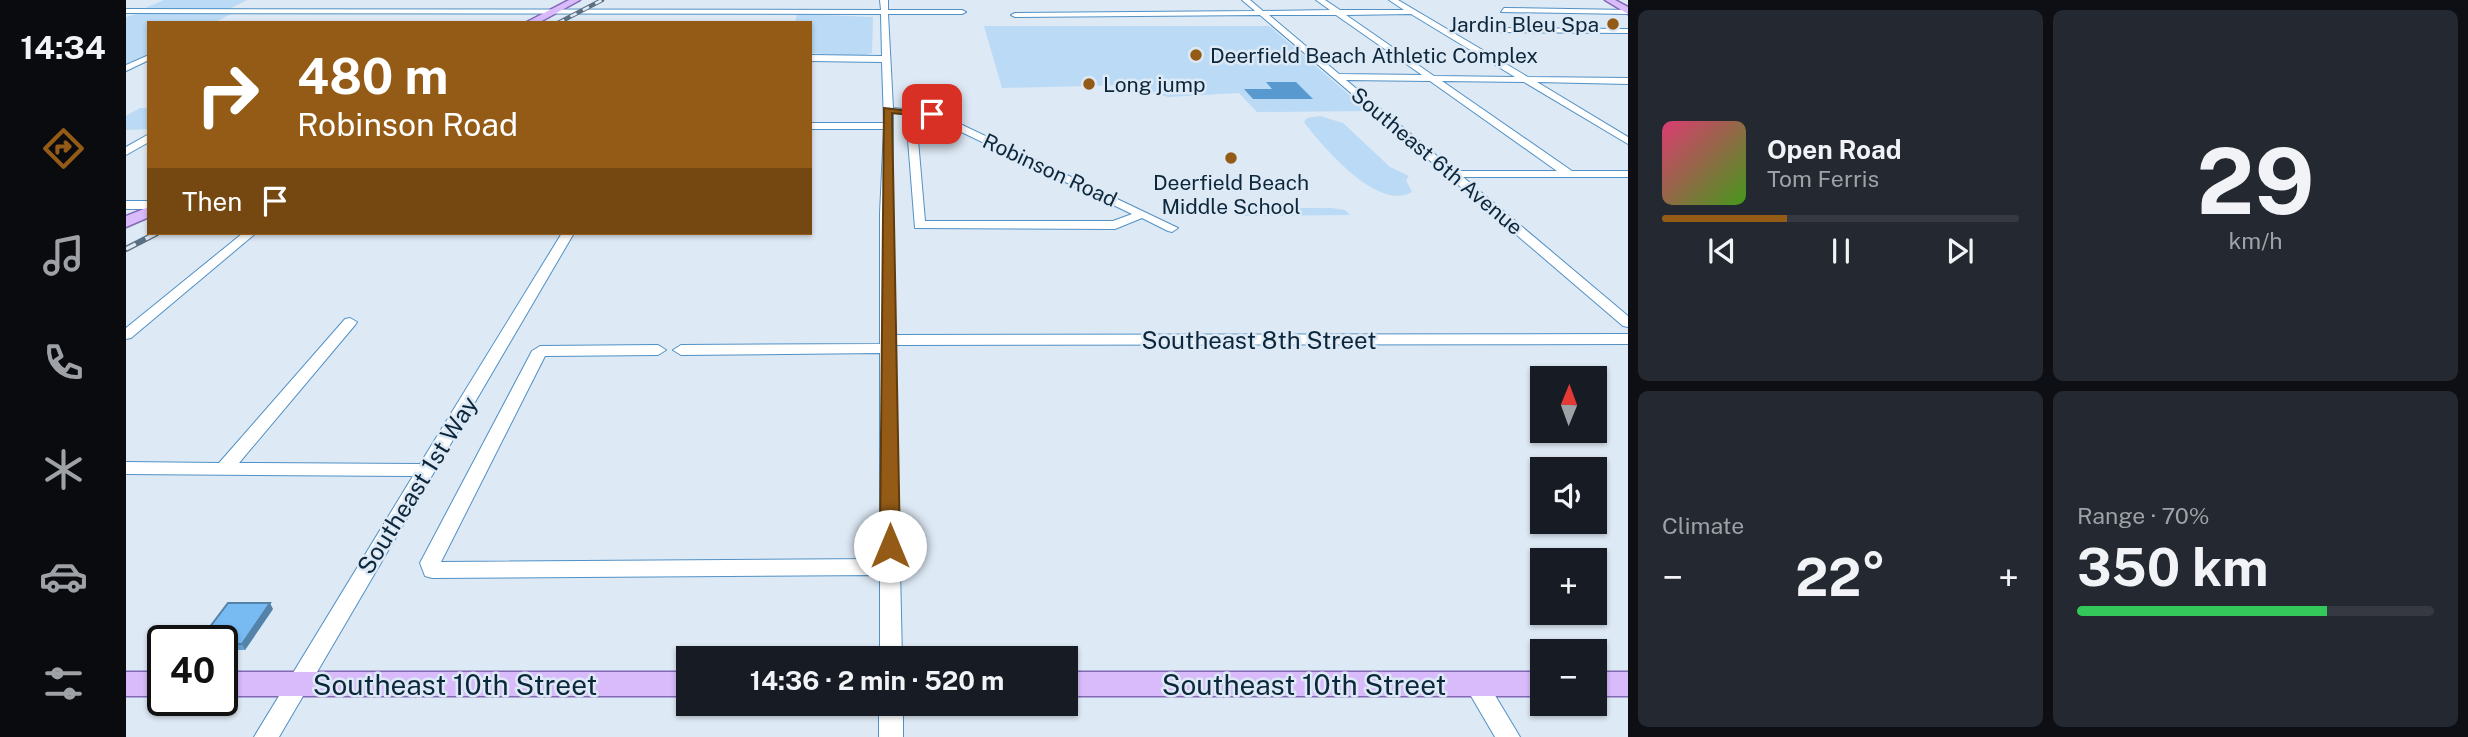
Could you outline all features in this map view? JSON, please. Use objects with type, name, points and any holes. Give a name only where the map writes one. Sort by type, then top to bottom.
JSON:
[{"type":"main road","points":[[534,21],[576,0]]},
{"type":"main road","points":[[1609,0],[1628,11]]},
{"type":"main road","points":[[1623,0],[1628,3]]},
{"type":"main road","points":[[126,222],[147,212]]},
{"type":"main road","points":[[126,684],[147,684]]},
{"type":"main road","name":"Southeast 10th Street","points":[[238,684],[676,684]]},
{"type":"main road","name":"Southeast 10th Street","points":[[1078,684],[1530,684]]},
{"type":"main road","points":[[1607,684],[1628,684]]},
{"type":"street","points":[[126,11],[152,0]]},
{"type":"street","points":[[342,21],[377,0]]},
{"type":"street","points":[[503,10],[515,0]]},
{"type":"street","points":[[743,11],[748,0]]},
{"type":"street","name":"Southeast 6th Avenue","points":[[1246,0],[1628,323]]},
{"type":"street","points":[[1320,0],[1569,174]]},
{"type":"street","points":[[1393,0],[1628,141]]},
{"type":"street","points":[[126,11],[743,11],[788,6],[884,6],[962,12]]},
{"type":"street","points":[[787,21],[788,6]]},
{"type":"street","points":[[884,6],[889,126],[887,206],[891,646]]},
{"type":"street","points":[[1504,10],[1628,11]]},
{"type":"street","points":[[223,21],[243,11]]},
{"type":"street","points":[[1019,25],[1014,11],[1232,16],[1261,12],[1413,12]]},
{"type":"street","points":[[1496,30],[1628,31]]},
{"type":"street","points":[[126,68],[147,58]]},
{"type":"street","points":[[812,58],[885,58]]},
{"type":"street","points":[[126,68],[147,68]]},
{"type":"street","points":[[1337,77],[1628,81]]},
{"type":"street","name":"Robinson Road","points":[[887,110],[932,114],[1172,228]]},
{"type":"street","points":[[812,126],[889,126]]},
{"type":"street","points":[[126,152],[147,138]]},
{"type":"street","points":[[888,150],[913,145],[919,225],[1115,225],[1142,214]]},
{"type":"street","points":[[126,152],[147,151]]},
{"type":"street","points":[[1452,174],[1628,174]]},
{"type":"street","points":[[126,205],[147,205]]},
{"type":"street","points":[[887,206],[918,206]]},
{"type":"street","points":[[126,335],[248,235]]},
{"type":"street","name":"Southeast 1st Way","points":[[266,737],[567,235]]},
{"type":"street","points":[[224,468],[350,323]]},
{"type":"street","name":"Southeast 8th Street","points":[[681,350],[889,344],[1628,339]]},
{"type":"street","points":[[658,350],[541,351],[475,472],[430,563],[432,570],[891,567]]},
{"type":"street","points":[[126,468],[426,470]]},
{"type":"street","points":[[1476,684],[1508,737]]},
{"type":"street","points":[[891,716],[891,737]]},
{"type":"shaded area","points":[[164,0],[247,0],[229,9],[143,9]]},
{"type":"shaded area","points":[[143,12],[235,12],[217,21],[147,21],[147,55],[126,65],[126,17]]},
{"type":"shaded area","points":[[797,14],[873,17],[872,53],[862,56],[812,53],[812,21],[795,21]]},
{"type":"shaded area","points":[[984,26],[1269,26],[1368,111],[1257,112],[1239,93],[1168,97],[1127,85],[1002,88]]},
{"type":"shaded area","points":[[140,108],[147,108],[147,129],[126,130],[126,116]]},
{"type":"shaded area","points":[[1320,116],[1343,123],[1390,167],[1409,176],[1406,180],[1412,192],[1398,196],[1383,193],[1352,174],[1304,122],[1307,118]]},
{"type":"shaded area","points":[[1331,208],[1345,210],[1350,215],[1243,216],[1235,210]]},
{"type":"water","points":[[1266,82],[1296,82],[1313,99],[1253,99],[1244,89],[1272,89]]},
{"type":"building","points":[[228,603],[270,603],[242,644],[238,644],[238,625],[211,625]]},
{"type":"railway","points":[[562,21],[602,0]]},
{"type":"railway","points":[[126,249],[153,235]]},
{"type":"place","name":"Jardin Bleu Spa","points":[[1613,24]]},
{"type":"place","name":"Deerfield Beach Athletic Complex","points":[[1196,55]]},
{"type":"place","name":"Long jump","points":[[1089,84]]},
{"type":"place","name":"Deerfield Beach Middle School","points":[[1231,158]]},
{"type":"route","points":[[890,546],[887,110],[924,111],[932,114]]}]
